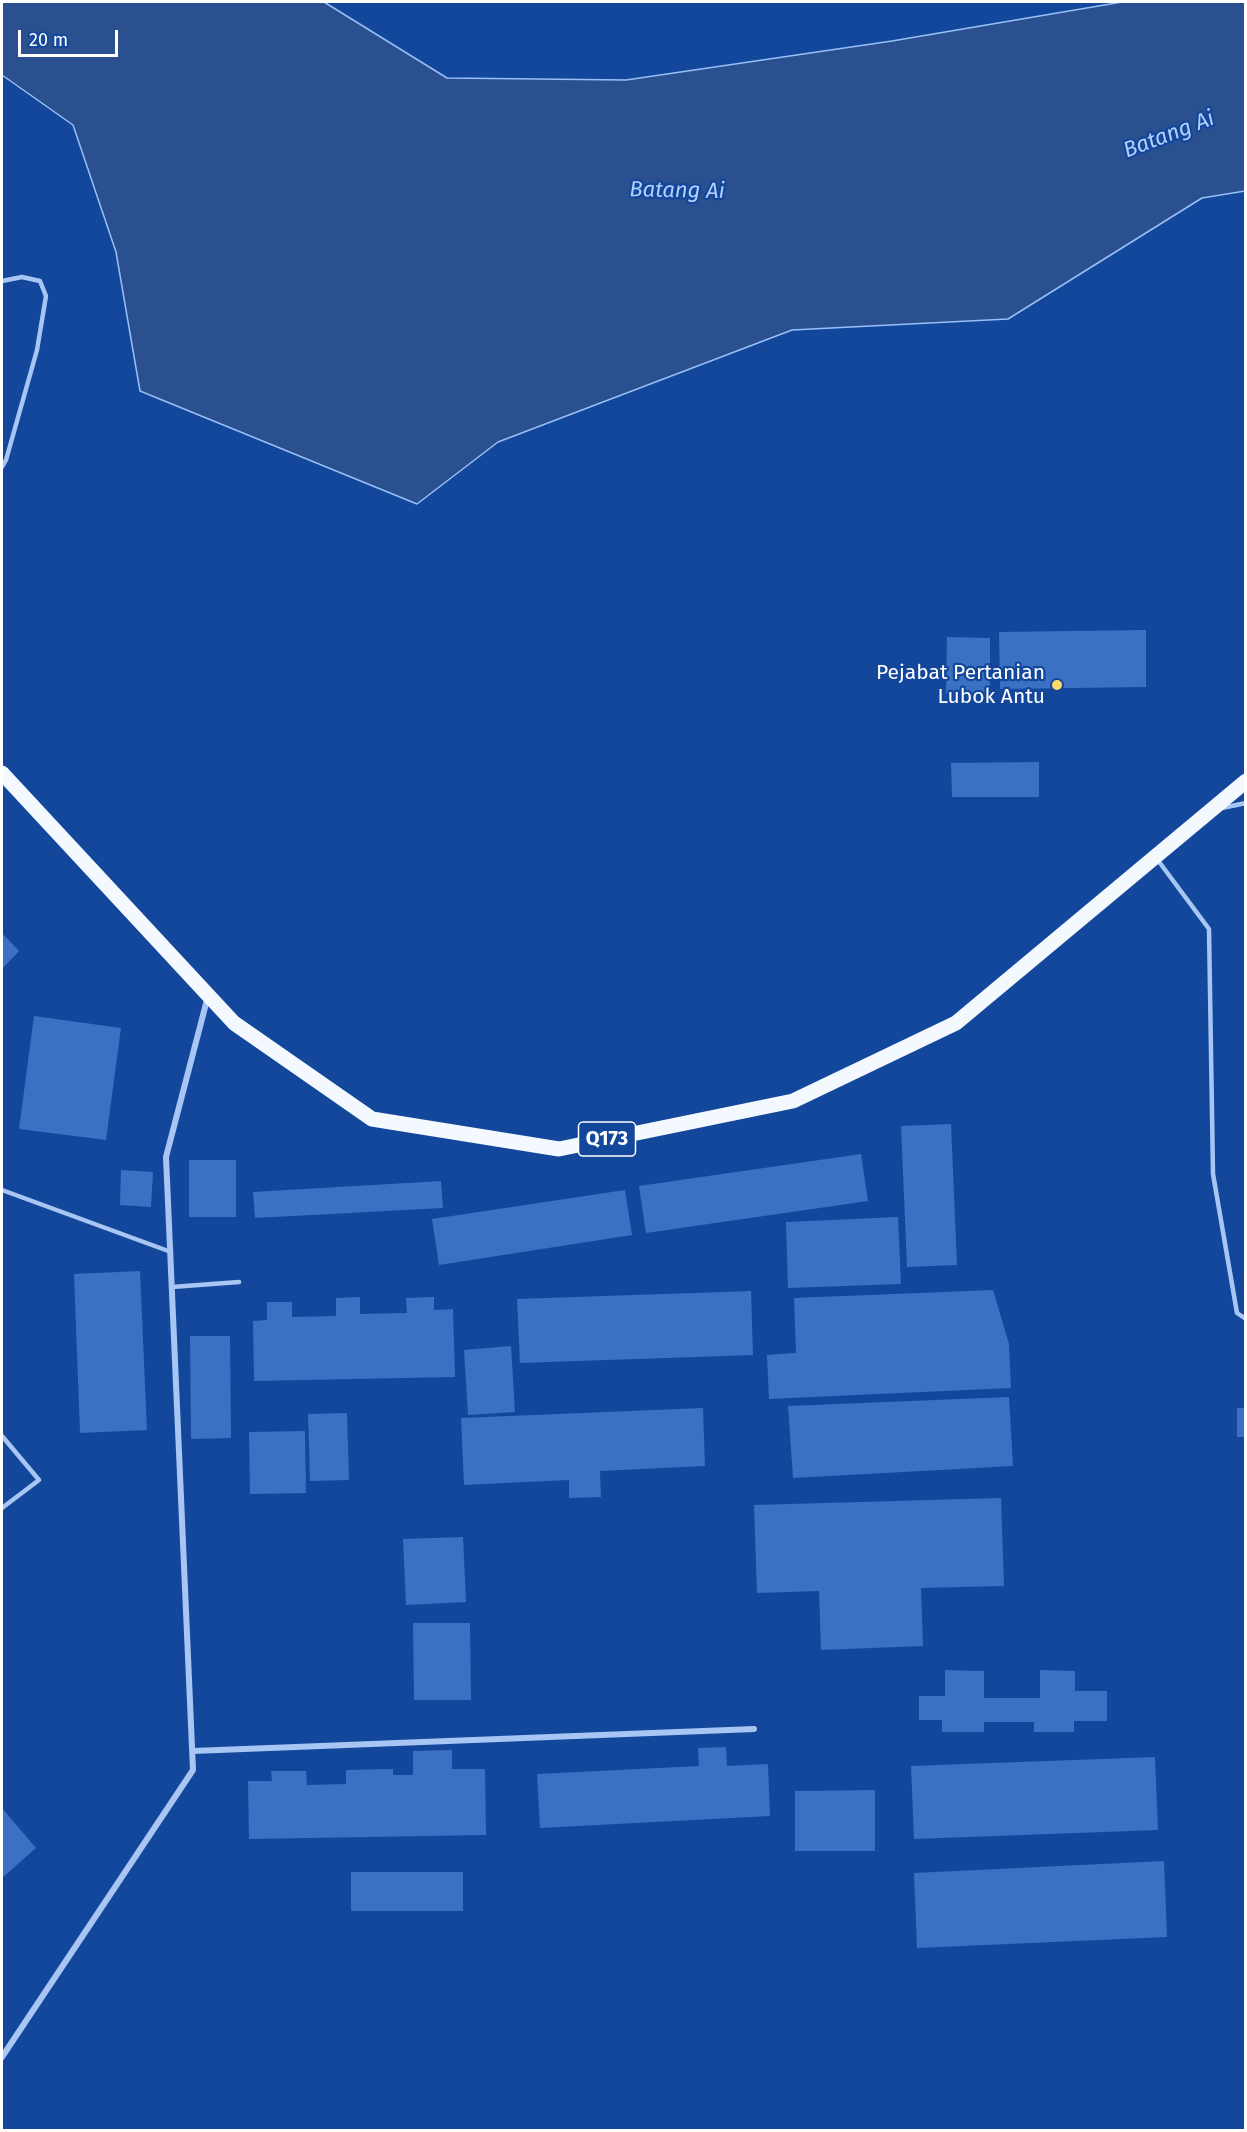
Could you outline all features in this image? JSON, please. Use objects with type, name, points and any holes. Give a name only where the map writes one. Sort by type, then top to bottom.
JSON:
[{"type":"main road","name":"Q173","points":[[2,773],[234,1023],[372,1119],[559,1149],[794,1101],[956,1023],[1245,781]]},
{"type":"street","points":[[2,2057],[193,1770],[166,1157],[208,996]]},
{"type":"street","points":[[193,1750],[754,1729]]},
{"type":"lane","points":[[2,281],[21,278],[40,281],[46,296],[37,350],[6,460],[2,467]]},
{"type":"lane","points":[[1211,810],[1245,803]]},
{"type":"lane","points":[[1156,856],[1209,929],[1213,1174],[1237,1313],[1245,1319]]},
{"type":"lane","points":[[2,1190],[171,1252]]},
{"type":"lane","points":[[172,1287],[239,1282]]},
{"type":"lane","points":[[2,1436],[39,1480],[2,1508]]},
{"type":"water","name":"Batang Ai","points":[[2,2],[324,2],[447,78],[626,80],[892,41],[1122,2],[1245,2],[1245,191],[1202,198],[1008,319],[792,330],[498,442],[417,504],[140,391],[116,252],[73,125],[2,75]]},
{"type":"building","points":[[1146,630],[1146,687],[1000,689],[999,632]]},
{"type":"building","points":[[947,637],[990,638],[990,695],[946,694]]},
{"type":"building","points":[[1039,762],[1039,797],[952,797],[951,763]]},
{"type":"building","points":[[2,933],[19,951],[2,969]]},
{"type":"building","points":[[34,1016],[121,1028],[106,1140],[19,1129]]},
{"type":"building","points":[[951,1124],[957,1265],[907,1267],[901,1126]]},
{"type":"building","points":[[861,1154],[868,1201],[646,1233],[639,1186]]},
{"type":"building","points":[[189,1160],[236,1160],[236,1217],[189,1217]]},
{"type":"building","points":[[121,1170],[153,1172],[151,1207],[120,1205]]},
{"type":"building","points":[[441,1181],[443,1208],[255,1218],[253,1192]]},
{"type":"building","points":[[625,1190],[632,1235],[439,1265],[432,1219]]},
{"type":"building","points":[[898,1217],[901,1284],[788,1288],[786,1222]]},
{"type":"building","points":[[140,1271],[147,1430],[80,1433],[74,1274]]},
{"type":"building","points":[[993,1290],[1009,1344],[1011,1388],[769,1399],[767,1355],[796,1353],[794,1298]]},
{"type":"building","points":[[751,1291],[753,1355],[520,1363],[517,1299]]},
{"type":"building","points":[[360,1297],[360,1314],[407,1313],[406,1298],[434,1297],[434,1310],[453,1309],[455,1377],[254,1381],[253,1321],[267,1320],[267,1302],[292,1302],[292,1317],[336,1316],[336,1298]]},
{"type":"building","points":[[190,1336],[230,1336],[231,1438],[191,1439]]},
{"type":"building","points":[[511,1346],[515,1412],[468,1415],[464,1350]]},
{"type":"building","points":[[1009,1397],[1013,1466],[793,1478],[788,1406]]},
{"type":"building","points":[[703,1408],[705,1466],[600,1471],[601,1497],[569,1498],[569,1480],[464,1485],[461,1418]]},
{"type":"building","points":[[1237,1408],[1246,1408],[1246,1437],[1237,1437]]},
{"type":"building","points":[[347,1413],[349,1480],[310,1481],[308,1414]]},
{"type":"building","points":[[305,1431],[306,1493],[250,1494],[249,1432]]},
{"type":"building","points":[[1001,1498],[1004,1586],[921,1588],[923,1646],[821,1650],[819,1591],[757,1593],[754,1505]]},
{"type":"building","points":[[463,1537],[466,1602],[406,1605],[403,1539]]},
{"type":"building","points":[[413,1623],[470,1623],[471,1700],[414,1700]]},
{"type":"building","points":[[945,1670],[984,1671],[984,1698],[1040,1698],[1040,1670],[1075,1671],[1075,1691],[1107,1691],[1107,1721],[1074,1721],[1074,1732],[1034,1732],[1034,1722],[984,1722],[984,1732],[942,1732],[942,1720],[919,1720],[919,1696],[945,1696]]},
{"type":"building","points":[[726,1747],[727,1766],[768,1764],[770,1816],[540,1828],[537,1774],[699,1766],[698,1748]]},
{"type":"building","points":[[452,1750],[452,1769],[485,1769],[486,1835],[249,1839],[248,1781],[272,1781],[271,1771],[306,1771],[307,1785],[346,1784],[346,1770],[393,1769],[393,1775],[413,1775],[413,1751]]},
{"type":"building","points":[[1155,1757],[1158,1830],[914,1839],[911,1766]]},
{"type":"building","points":[[875,1790],[875,1851],[795,1851],[795,1791]]},
{"type":"building","points":[[2,1808],[36,1848],[2,1878]]},
{"type":"building","points":[[1164,1861],[1167,1937],[917,1948],[914,1873]]},
{"type":"building","points":[[351,1872],[463,1872],[463,1911],[351,1911]]},
{"type":"place","name":"Pejabat Pertanian Lubok Antu","points":[[1057,685]]}]
